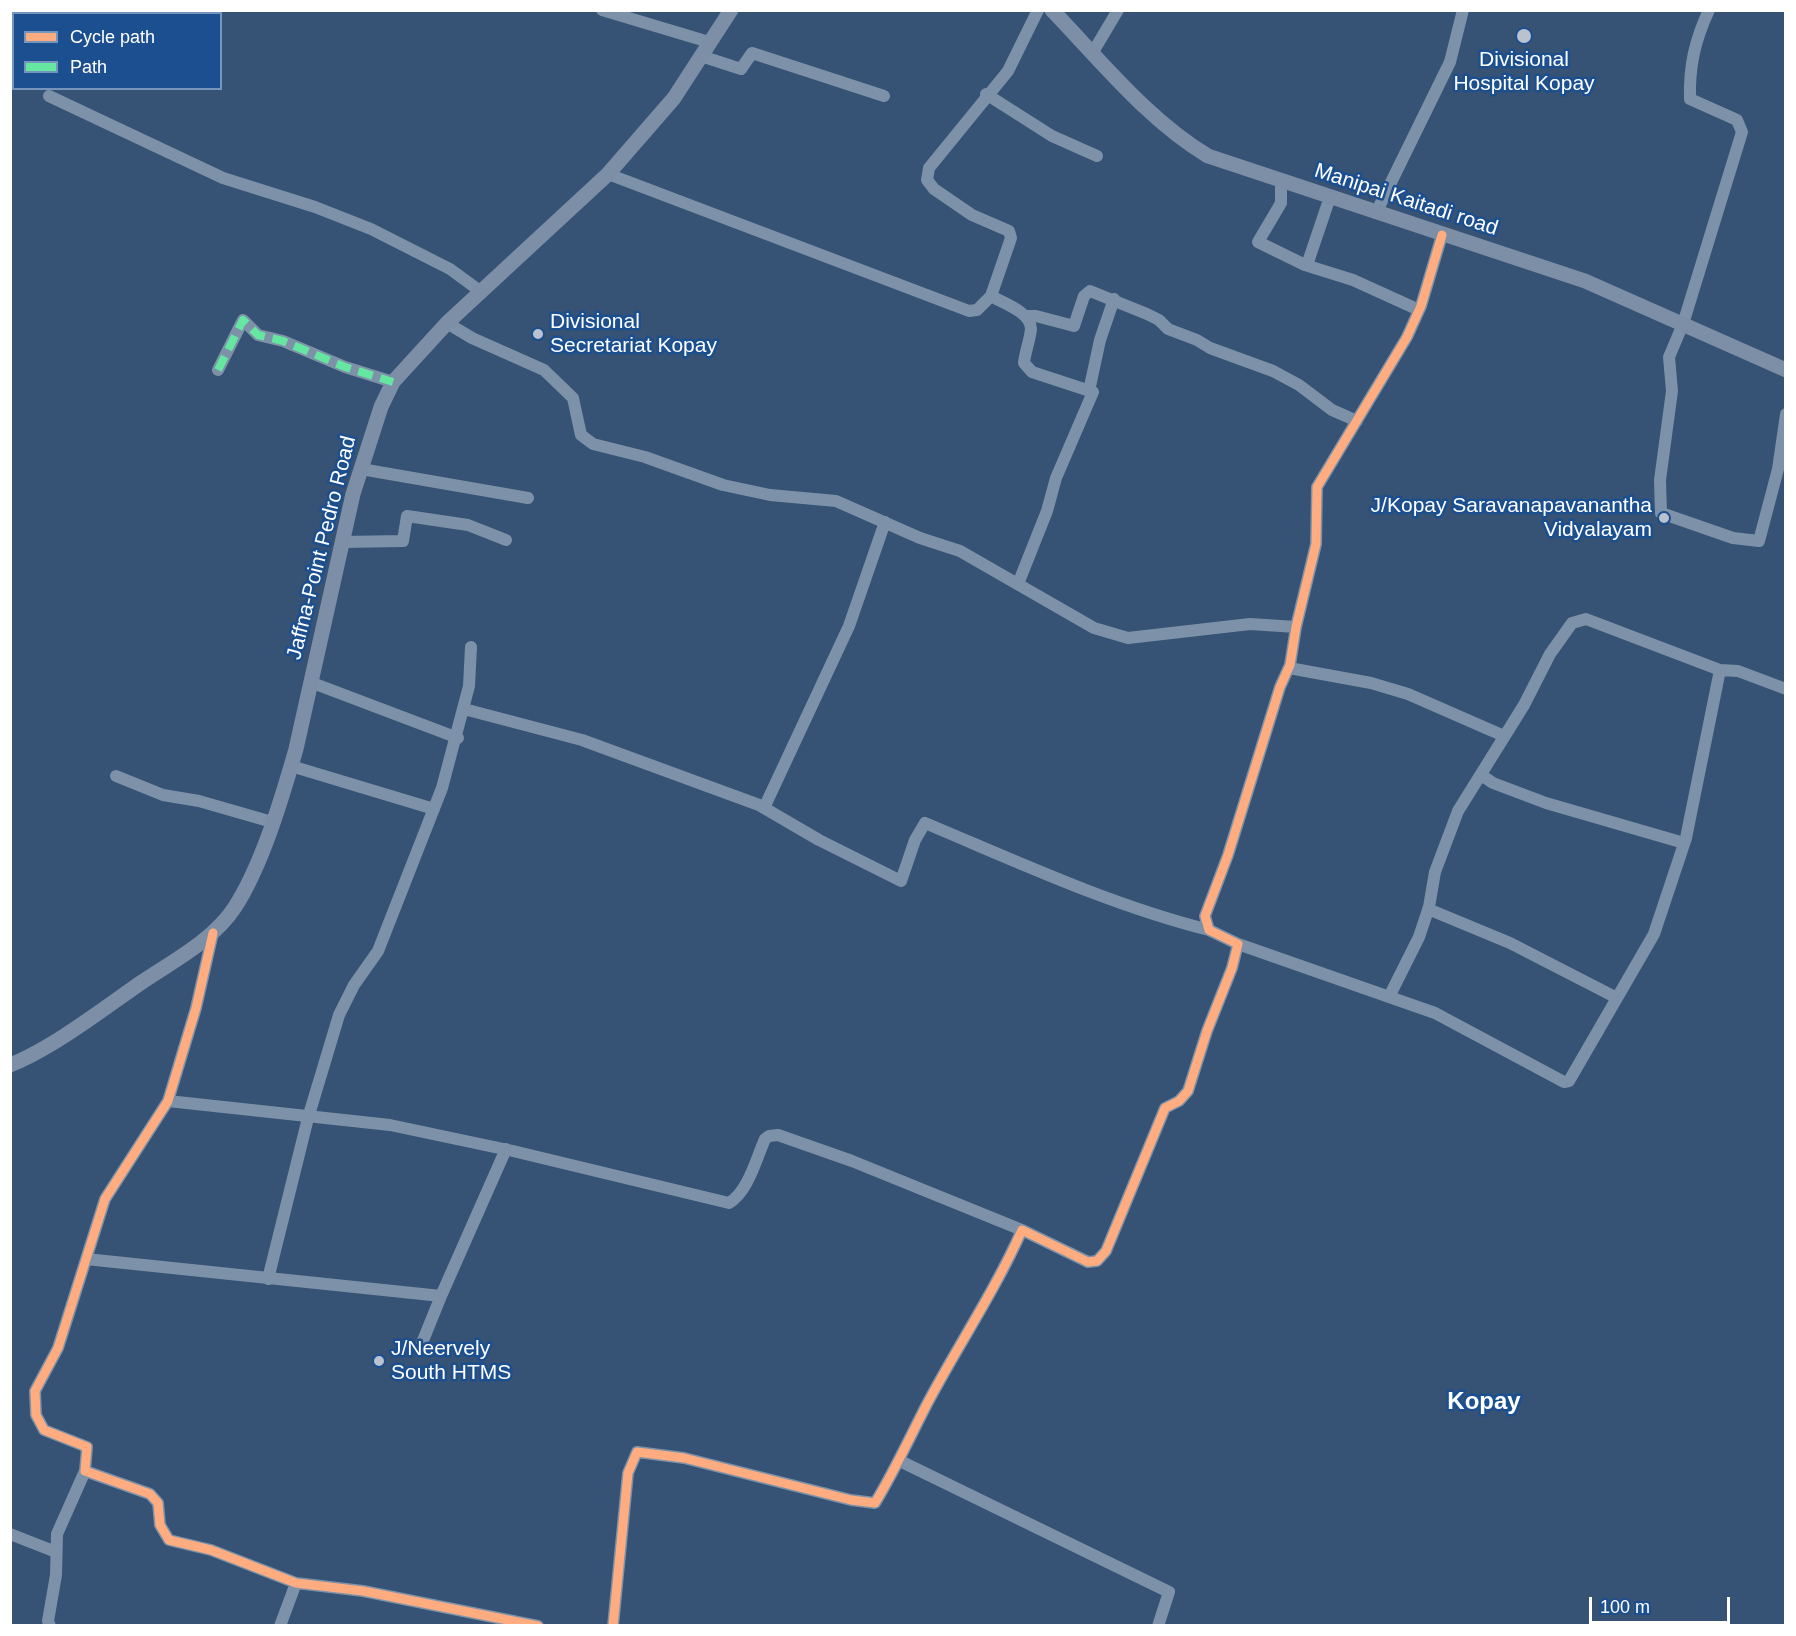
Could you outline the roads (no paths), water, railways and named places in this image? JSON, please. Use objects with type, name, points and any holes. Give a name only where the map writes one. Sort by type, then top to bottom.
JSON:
[{"type":"main road","name":"Jaffna-Point Pedro Road","points":[[10,1065],[87,1020],[213,933],[234,908],[249,880],[291,766],[342,542],[361,470],[381,407],[393,382],[480,291],[608,174],[674,98],[731,10]]},
{"type":"main road","name":"Manipai Kaitadi road","points":[[1052,10],[1183,141],[1208,156],[1585,281],[1785,370]]},
{"type":"street","points":[[602,10],[705,49],[741,69],[752,53],[884,96]]},
{"type":"street","points":[[608,174],[969,311],[977,310],[991,296],[1011,238],[1009,231],[972,215],[934,189],[927,180],[929,168],[986,94],[1008,71],[1038,10]]},
{"type":"street","points":[[1093,52],[1118,10]]},
{"type":"street","points":[[1376,213],[1450,62],[1463,10]]},
{"type":"street","points":[[1709,10],[1701,26],[1689,70],[1690,99],[1737,120],[1742,132],[1668,366],[1672,391],[1660,480],[1661,513],[1733,538],[1759,541],[1778,469],[1785,414]]},
{"type":"street","points":[[986,94],[1052,136],[1097,156]]},
{"type":"street","points":[[49,96],[223,178],[315,207],[371,229],[450,269],[480,291]]},
{"type":"street","points":[[1281,181],[1281,202],[1258,242],[1307,265],[1353,280],[1419,310]]},
{"type":"street","points":[[1307,265],[1330,197]]},
{"type":"street","points":[[1209,930],[1206,916],[1228,855],[1280,687],[1289,668],[1296,627],[1316,544],[1317,487],[1419,310],[1442,235]]},
{"type":"street","points":[[991,296],[1025,316],[1036,316],[1074,326],[1084,296],[1090,291],[1114,299],[1159,320],[1168,329],[1178,334],[1273,371],[1299,385],[1332,410],[1357,421]]},
{"type":"street","points":[[1089,391],[1100,340],[1114,299]]},
{"type":"street","points":[[1018,584],[1047,511],[1056,478],[1094,392],[1032,372],[1024,363],[1031,327],[1025,316]]},
{"type":"street","points":[[218,370],[243,320],[258,335],[283,341],[345,367],[393,382]]},
{"type":"street","points":[[447,323],[471,338],[544,370],[573,398],[581,435],[593,444],[645,457],[723,485],[770,495],[836,501],[920,538],[960,550],[1094,628],[1128,638],[1250,624],[1296,627]]},
{"type":"street","points":[[361,470],[528,498]]},
{"type":"street","points":[[342,542],[403,541],[407,516],[468,525],[506,540]]},
{"type":"street","points":[[764,808],[849,626],[885,522]]},
{"type":"street","points":[[1389,997],[1419,937],[1428,909],[1435,872],[1454,821],[1524,705],[1550,654],[1572,623],[1586,619],[1720,670],[1738,671],[1785,689]]},
{"type":"street","points":[[268,1279],[308,1118],[339,1015],[354,985],[378,951],[434,809],[458,738],[470,686],[471,647]]},
{"type":"street","points":[[1289,668],[1371,683],[1408,694],[1504,736]]},
{"type":"street","points":[[464,709],[582,740],[764,808],[819,840],[901,881],[915,840],[925,824],[1085,890],[1155,916],[1209,930],[1238,944],[1435,1013],[1564,1082],[1569,1081],[1654,934],[1684,843],[1720,670]]},
{"type":"street","points":[[310,682],[458,738]]},
{"type":"street","points":[[291,766],[434,809]]},
{"type":"street","points":[[1481,775],[1493,783],[1545,803],[1684,843]]},
{"type":"street","points":[[116,776],[164,795],[210,804],[272,822]]},
{"type":"street","points":[[1428,909],[1510,943],[1617,998]]},
{"type":"street","points":[[50,1626],[48,1621],[56,1575],[57,1534],[85,1471],[87,1448],[44,1430],[36,1414],[35,1391],[58,1348],[105,1199],[168,1101],[196,1008],[213,933]]},
{"type":"street","points":[[168,1101],[308,1118],[390,1125],[506,1149],[729,1203],[736,1199],[765,1139],[778,1135],[852,1161],[1022,1230],[1088,1262],[1097,1261],[1106,1251],[1166,1108],[1179,1101],[1188,1091],[1207,1031],[1232,968],[1238,944]]},
{"type":"street","points":[[422,1343],[506,1149]]},
{"type":"street","points":[[613,1626],[628,1473],[637,1452],[684,1458],[851,1500],[875,1503],[900,1461],[926,1406],[1003,1272],[1022,1230]]},
{"type":"street","points":[[86,1259],[441,1296]]},
{"type":"street","points":[[900,1461],[1169,1592],[1158,1626]]},
{"type":"street","points":[[85,1471],[150,1494],[158,1503],[160,1525],[169,1540],[211,1550],[296,1583],[363,1591],[538,1626]]},
{"type":"street","points":[[10,1534],[56,1552]]},
{"type":"street","points":[[280,1626],[296,1583]]},
{"type":"place","name":"Divisional Hospital Kopay","points":[[1524,36]]},
{"type":"place","name":"Divisional Secretariat Kopay","points":[[538,334]]},
{"type":"place","name":"J/Kopay Saravanapavanantha Vidyalayam","points":[[1664,518]]},
{"type":"place","name":"J/Neervely South HTMS","points":[[379,1361]]},
{"type":"district","name":"Kopay","points":[[1484,1402]]}]
